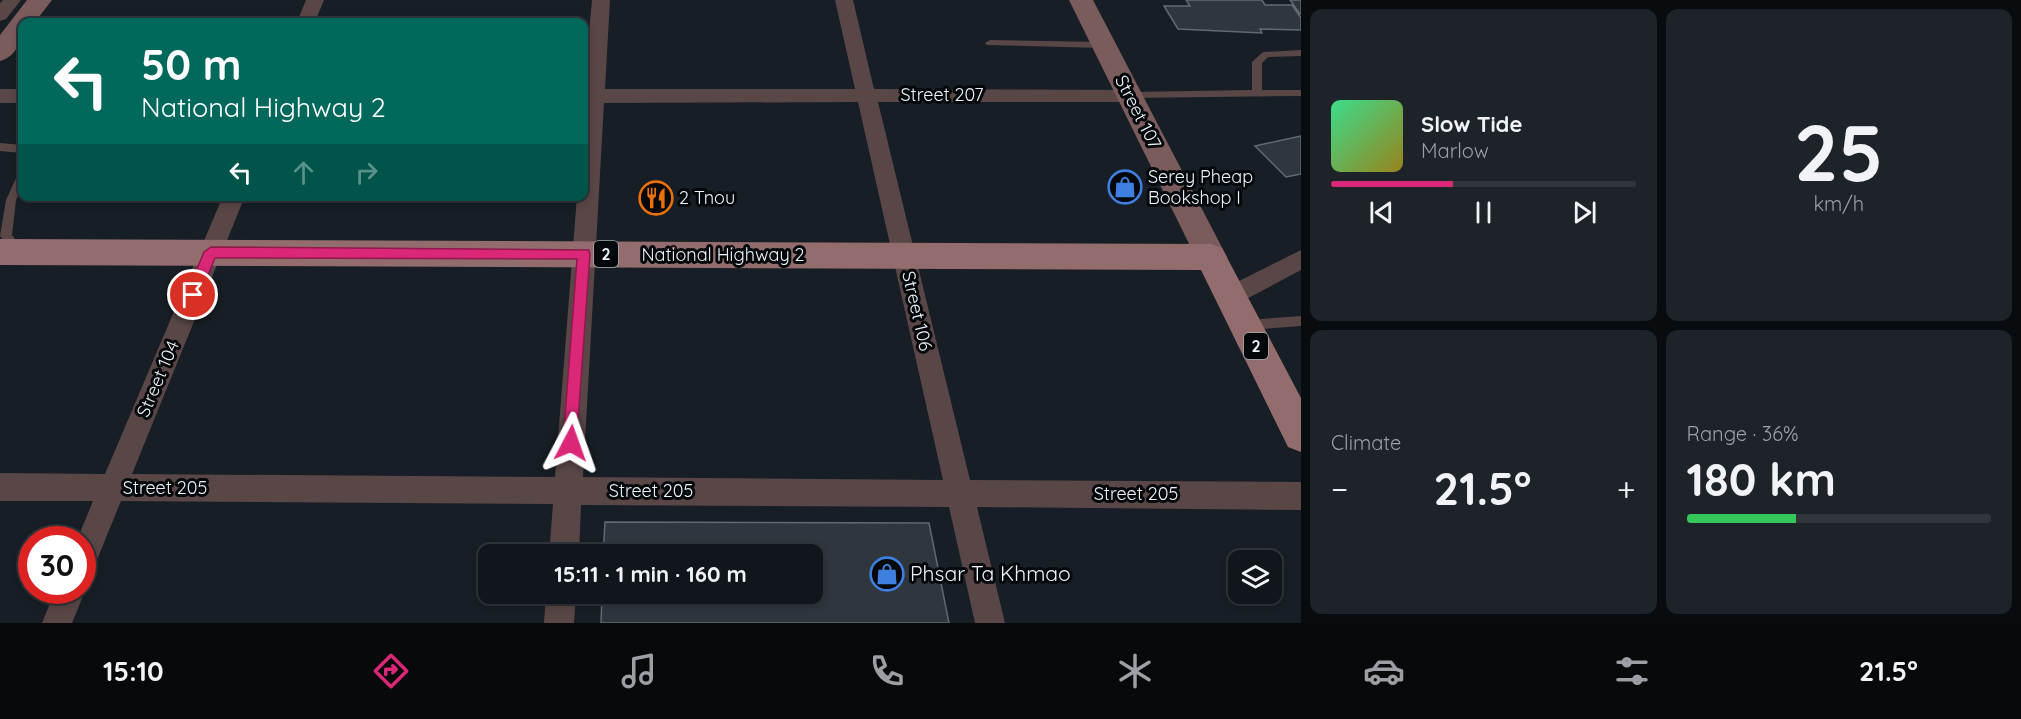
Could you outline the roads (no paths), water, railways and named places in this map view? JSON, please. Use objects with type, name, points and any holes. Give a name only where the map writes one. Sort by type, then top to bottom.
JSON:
[{"type":"main road","name":"National Highway 2","points":[[9,252],[1211,257]]},
{"type":"main road","name":"2","points":[[1211,257],[1301,435]]},
{"type":"street","points":[[0,15],[12,0]]},
{"type":"street","points":[[27,18],[40,0]]},
{"type":"street","points":[[308,18],[315,0]]},
{"type":"street","points":[[588,128],[589,96],[601,0]]},
{"type":"street","name":"Street 106","points":[[844,0],[990,623]]},
{"type":"street","name":"Street 107","points":[[1080,0],[1211,257]]},
{"type":"street","points":[[0,53],[18,30]]},
{"type":"street","name":"Street 207","points":[[589,96],[1129,95]]},
{"type":"street","points":[[0,96],[18,96]]},
{"type":"street","name":"Street 104","points":[[96,528],[232,201]]},
{"type":"street","points":[[565,544],[586,201]]},
{"type":"street","points":[[1238,311],[1301,259]]},
{"type":"street","name":"Street 205","points":[[0,486],[1301,496]]},
{"type":"street","points":[[57,623],[65,604]]},
{"type":"street","points":[[559,623],[560,604]]},
{"type":"lane","points":[[990,43],[1103,45]]},
{"type":"lane","points":[[1257,94],[1257,62],[1266,54],[1301,53]]},
{"type":"lane","name":"Street 207","points":[[1129,95],[1301,93]]},
{"type":"lane","points":[[0,147],[18,149]]},
{"type":"lane","points":[[9,252],[6,236],[10,200],[18,185]]},
{"type":"lane","points":[[1238,311],[1301,321]]},
{"type":"place","name":"Serey Pheap Bookshop I","points":[[1125,187]]},
{"type":"place","name":"2 Tnou","points":[[656,198]]},
{"type":"place","name":"Phsar Ta Khmao","points":[[887,574]]}]
